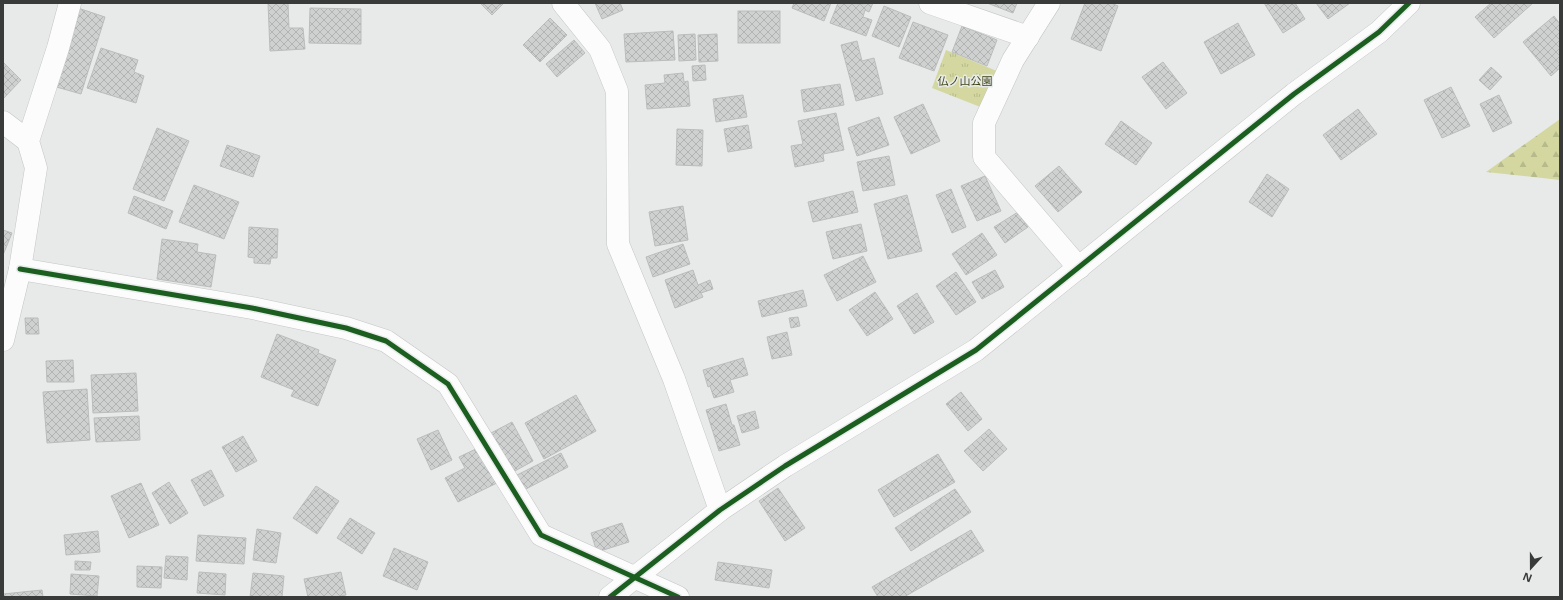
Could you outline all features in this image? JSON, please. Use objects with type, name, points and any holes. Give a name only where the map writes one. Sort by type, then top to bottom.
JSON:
[{"type":"street","points":[[3,340],[20,269],[36,168],[28,141],[58,48],[70,3]]},
{"type":"street","points":[[563,3],[600,49],[617,91],[618,244],[674,379],[720,510]]},
{"type":"street","points":[[930,3],[1028,37]]},
{"type":"street","points":[[1049,3],[1014,60],[984,123],[984,157],[1079,268]]},
{"type":"street","points":[[610,597],[720,510],[785,466],[976,350],[1294,94],[1379,32],[1409,3]]},
{"type":"street","points":[[3,122],[28,141]]},
{"type":"street","points":[[20,269],[252,308],[346,328],[386,341],[448,384],[541,535],[678,597]]},
{"type":"green space","name":"仏ノ山公園","points":[[946,50],[1004,74],[988,110],[932,88]]},
{"type":"green space","points":[[1560,119],[1560,180],[1486,172]]},
{"type":"building","points":[[268,3],[288,3],[289,28],[303,28],[305,49],[270,51]]},
{"type":"building","points":[[480,3],[504,3],[492,15]]},
{"type":"building","points":[[595,3],[620,3],[623,10],[602,19]]},
{"type":"building","points":[[794,3],[831,3],[824,21],[792,8]]},
{"type":"building","points":[[838,3],[873,3],[869,12],[865,10],[863,17],[872,20],[866,36],[830,23]]},
{"type":"building","points":[[987,3],[1017,3],[1013,13]]},
{"type":"building","points":[[1085,3],[1111,3],[1118,6],[1101,51],[1071,39]]},
{"type":"building","points":[[1264,3],[1295,3],[1305,19],[1283,33]]},
{"type":"building","points":[[1316,3],[1350,3],[1328,19]]},
{"type":"building","points":[[1491,3],[1533,3],[1494,38],[1475,17]]},
{"type":"building","points":[[884,6],[911,17],[899,47],[872,36]]},
{"type":"building","points":[[78,8],[105,17],[81,94],[53,86]]},
{"type":"building","points":[[310,8],[361,9],[361,44],[309,43]]},
{"type":"building","points":[[738,11],[780,11],[780,43],[738,43]]},
{"type":"building","points":[[1554,16],[1560,24],[1560,68],[1551,76],[1523,42]]},
{"type":"building","points":[[550,18],[567,35],[540,62],[523,45]]},
{"type":"building","points":[[913,22],[948,35],[934,71],[899,58]]},
{"type":"building","points":[[1238,23],[1255,55],[1221,74],[1204,42]]},
{"type":"building","points":[[962,26],[997,40],[987,66],[952,52]]},
{"type":"building","points":[[673,31],[675,60],[626,62],[624,34]]},
{"type":"building","points":[[695,34],[696,60],[679,61],[678,35]]},
{"type":"building","points":[[717,34],[718,61],[699,62],[698,35]]},
{"type":"building","points":[[574,40],[585,53],[557,77],[546,64]]},
{"type":"building","points":[[857,41],[862,61],[874,58],[883,94],[856,101],[841,45]]},
{"type":"building","points":[[101,48],[138,60],[134,72],[144,76],[136,103],[87,88]]},
{"type":"building","points":[[3,62],[21,80],[3,99]]},
{"type":"building","points":[[1163,62],[1187,93],[1166,109],[1142,77]]},
{"type":"building","points":[[705,65],[706,80],[693,81],[692,66]]},
{"type":"building","points":[[1491,67],[1502,77],[1490,90],[1479,80]]},
{"type":"building","points":[[683,73],[684,82],[688,81],[690,106],[647,109],[645,85],[665,83],[664,75]]},
{"type":"building","points":[[840,84],[844,105],[804,112],[801,90]]},
{"type":"building","points":[[1451,87],[1470,126],[1442,138],[1424,100]]},
{"type":"building","points":[[743,95],[747,117],[716,122],[713,99]]},
{"type":"building","points":[[1499,95],[1512,123],[1493,132],[1480,104]]},
{"type":"building","points":[[923,104],[940,141],[911,154],[894,117]]},
{"type":"building","points":[[1358,109],[1377,134],[1341,160],[1323,135]]},
{"type":"building","points":[[836,113],[844,150],[823,154],[824,161],[795,167],[791,146],[803,144],[798,121]]},
{"type":"building","points":[[879,117],[889,145],[857,156],[848,128]]},
{"type":"building","points":[[1121,121],[1152,143],[1136,165],[1105,144]]},
{"type":"building","points":[[748,125],[752,148],[728,152],[724,129]]},
{"type":"building","points":[[157,128],[189,141],[164,201],[133,189]]},
{"type":"building","points":[[677,129],[703,130],[702,166],[676,165]]},
{"type":"building","points":[[227,145],[260,156],[253,177],[220,166]]},
{"type":"building","points":[[889,156],[895,185],[863,191],[857,162]]},
{"type":"building","points":[[1059,166],[1082,192],[1058,212],[1035,186]]},
{"type":"building","points":[[1267,174],[1289,189],[1272,217],[1249,202]]},
{"type":"building","points":[[985,176],[1001,211],[977,221],[961,186]]},
{"type":"building","points":[[194,185],[239,202],[224,239],[179,222]]},
{"type":"building","points":[[951,189],[966,227],[952,233],[936,195]]},
{"type":"building","points":[[853,191],[858,212],[813,222],[808,202]]},
{"type":"building","points":[[907,195],[922,251],[888,259],[874,204]]},
{"type":"building","points":[[134,196],[173,211],[166,229],[128,213]]},
{"type":"building","points":[[683,206],[688,240],[655,246],[649,212]]},
{"type":"building","points":[[1018,212],[1028,227],[1005,243],[994,227]]},
{"type":"building","points":[[861,224],[867,251],[833,259],[826,232]]},
{"type":"building","points":[[249,227],[278,229],[277,258],[271,258],[270,264],[254,263],[254,258],[248,257]]},
{"type":"building","points":[[3,230],[12,233],[3,255]]},
{"type":"building","points":[[982,233],[997,255],[966,275],[952,254]]},
{"type":"building","points":[[162,239],[198,244],[197,252],[216,255],[211,287],[157,279]]},
{"type":"building","points":[[683,244],[690,264],[653,277],[646,257]]},
{"type":"building","points":[[863,256],[876,282],[837,301],[824,275]]},
{"type":"building","points":[[693,270],[698,285],[710,280],[713,289],[701,293],[703,297],[675,308],[665,280]]},
{"type":"building","points":[[995,270],[1004,287],[982,299],[972,282]]},
{"type":"building","points":[[956,272],[976,302],[956,315],[936,286]]},
{"type":"building","points":[[803,290],[807,306],[762,317],[758,301]]},
{"type":"building","points":[[875,292],[893,319],[867,336],[849,310]]},
{"type":"building","points":[[917,293],[934,322],[914,334],[897,306]]},
{"type":"building","points":[[798,317],[800,326],[791,328],[789,318]]},
{"type":"building","points":[[25,318],[38,318],[39,334],[26,334]]},
{"type":"building","points":[[787,332],[792,355],[772,359],[767,337]]},
{"type":"building","points":[[277,334],[319,350],[318,353],[336,360],[318,406],[291,396],[294,390],[261,377]]},
{"type":"building","points":[[743,358],[748,375],[730,380],[734,392],[714,398],[710,386],[708,387],[703,370]]},
{"type":"building","points":[[73,360],[74,382],[47,382],[46,361]]},
{"type":"building","points":[[136,373],[138,411],[93,413],[91,375]]},
{"type":"building","points":[[87,389],[90,440],[47,443],[43,392]]},
{"type":"building","points":[[961,392],[982,419],[968,431],[946,404]]},
{"type":"building","points":[[576,395],[596,431],[544,459],[525,423]]},
{"type":"building","points":[[726,404],[740,445],[719,451],[706,410]]},
{"type":"building","points":[[755,411],[759,428],[742,433],[737,416]]},
{"type":"building","points":[[139,416],[140,440],[96,442],[94,418]]},
{"type":"building","points":[[512,422],[533,461],[513,472],[491,433]]},
{"type":"building","points":[[989,429],[1007,449],[983,471],[964,451]]},
{"type":"building","points":[[438,430],[452,460],[431,470],[417,439]]},
{"type":"building","points":[[243,436],[257,461],[236,472],[222,447]]},
{"type":"building","points":[[480,447],[499,482],[458,502],[445,478],[465,468],[459,457]]},
{"type":"building","points":[[561,453],[568,467],[524,490],[517,475]]},
{"type":"building","points":[[938,454],[955,482],[894,517],[878,490]]},
{"type":"building","points":[[211,470],[224,496],[204,506],[191,480]]},
{"type":"building","points":[[169,482],[188,513],[170,524],[152,493]]},
{"type":"building","points":[[141,483],[159,525],[129,538],[111,496]]},
{"type":"building","points":[[316,486],[339,501],[317,534],[293,518]]},
{"type":"building","points":[[778,488],[805,528],[785,541],[759,501]]},
{"type":"building","points":[[955,489],[971,512],[911,551],[895,528]]},
{"type":"building","points":[[350,518],[375,533],[362,554],[337,538]]},
{"type":"building","points":[[622,523],[629,542],[597,552],[591,533]]},
{"type":"building","points":[[257,529],[281,533],[276,563],[253,560]]},
{"type":"building","points":[[971,530],[984,551],[904,597],[878,597],[872,587]]},
{"type":"building","points":[[98,531],[100,552],[66,555],[64,535]]},
{"type":"building","points":[[198,535],[246,538],[244,564],[196,561]]},
{"type":"building","points":[[394,548],[428,562],[417,590],[383,576]]},
{"type":"building","points":[[166,556],[188,557],[187,580],[164,578]]},
{"type":"building","points":[[75,561],[91,562],[90,570],[75,570]]},
{"type":"building","points":[[718,562],[772,570],[769,588],[715,580]]},
{"type":"building","points":[[137,566],[162,567],[161,588],[137,587]]},
{"type":"building","points":[[199,572],[226,574],[225,595],[197,593]]},
{"type":"building","points":[[341,572],[346,595],[335,597],[308,597],[304,579]]},
{"type":"building","points":[[253,573],[284,576],[282,597],[250,597]]},
{"type":"building","points":[[71,574],[99,576],[97,596],[70,594]]},
{"type":"building","points":[[42,590],[43,597],[3,597],[3,594]]},
{"type":"cycle path","points":[[610,597],[720,510],[785,466],[976,350],[1294,94],[1379,32],[1409,3]]},
{"type":"cycle path","points":[[20,269],[252,308],[346,328],[386,341],[448,384],[541,535],[678,597]]}]
